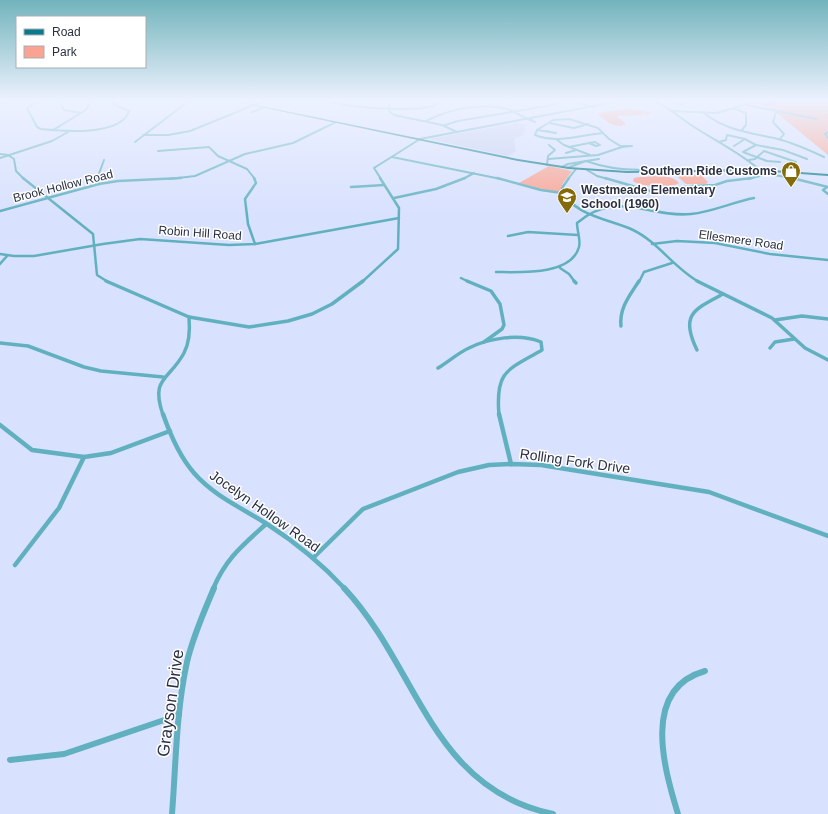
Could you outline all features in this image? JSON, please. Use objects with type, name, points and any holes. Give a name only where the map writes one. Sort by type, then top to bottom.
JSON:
[{"type":"main road","points":[[415,138],[547,165],[587,170],[635,172],[760,170],[828,175]]},
{"type":"street","points":[[0,158],[57,138]]},
{"type":"street","points":[[135,142],[140,138]]},
{"type":"street","name":"Brook Hollow Road","points":[[0,211],[99,184],[136,180],[186,178],[195,176],[230,160],[254,152],[293,143],[303,138]]},
{"type":"street","points":[[0,154],[8,155],[14,159],[18,173],[93,234],[97,275],[100,278],[189,317],[249,328],[288,321],[312,314],[332,304],[352,290],[394,254],[398,248],[400,208],[374,168],[420,139],[425,138]]},
{"type":"street","points":[[547,138],[558,140],[568,138]]},
{"type":"street","points":[[548,160],[617,150],[622,146],[608,138]]},
{"type":"street","points":[[711,138],[749,160],[760,170]]},
{"type":"street","points":[[718,142],[726,140],[726,138]]},
{"type":"street","points":[[740,138],[756,145],[783,150],[807,159]]},
{"type":"street","points":[[771,138],[824,157]]},
{"type":"street","points":[[734,146],[745,139]]},
{"type":"street","points":[[558,140],[568,147],[590,155]]},
{"type":"street","points":[[568,147],[590,143]]},
{"type":"street","points":[[547,165],[549,155],[555,150],[549,145]]},
{"type":"street","points":[[756,145],[743,152],[769,163],[780,162]]},
{"type":"street","points":[[158,151],[205,146],[212,148],[214,153],[220,157],[230,160],[248,170],[254,178],[255,186],[245,199],[246,213],[255,244]]},
{"type":"street","points":[[566,153],[576,150]]},
{"type":"street","points":[[749,160],[756,158],[764,151],[796,162]]},
{"type":"street","points":[[392,156],[474,173],[539,190],[562,192]]},
{"type":"street","points":[[562,167],[568,164],[598,159]]},
{"type":"street","points":[[99,184],[96,180],[104,160]]},
{"type":"street","points":[[566,168],[586,161],[601,166],[619,169],[672,167]]},
{"type":"street","points":[[576,169],[563,185],[562,192],[568,203],[588,213],[628,227],[652,244],[672,263],[689,276],[775,320],[794,339],[810,352],[828,360]]},
{"type":"street","points":[[562,192],[580,169]]},
{"type":"street","points":[[587,170],[599,176],[642,190],[655,192],[667,192],[690,186],[715,185],[727,181],[745,180],[766,174],[805,181],[827,187],[823,190],[828,194]]},
{"type":"street","points":[[394,198],[430,191],[463,179],[474,173]]},
{"type":"street","points":[[351,187],[384,185]]},
{"type":"street","points":[[496,272],[540,271],[560,268],[576,258],[579,247],[576,224],[588,213],[602,207],[617,205],[669,214],[693,214],[754,198]]},
{"type":"street","name":"Robin Hill Road","points":[[0,254],[7,256],[34,256],[93,246],[152,239],[233,247],[399,218]]},
{"type":"street","points":[[508,236],[528,232],[578,235]]},
{"type":"street","name":"Ellesmere Road","points":[[652,244],[677,241],[715,243],[770,254],[828,260]]},
{"type":"street","points":[[0,264],[7,256]]},
{"type":"street","points":[[621,326],[620,314],[622,306],[634,291],[644,272],[672,263]]},
{"type":"street","points":[[560,268],[569,274],[576,283]]},
{"type":"street","points":[[461,278],[491,291],[499,300],[503,312],[505,320],[502,329],[481,344]]},
{"type":"street","points":[[697,350],[690,338],[688,326],[690,317],[698,307],[722,294]]},
{"type":"street","points":[[775,320],[792,316],[812,316],[828,319]]},
{"type":"street","name":"Jocelyn Hollow Road","points":[[189,317],[190,338],[184,354],[163,376],[157,393],[161,410],[170,431],[191,470],[216,494],[266,524],[314,558],[350,594],[369,618],[447,748],[475,777],[497,792],[534,812],[554,814]]},
{"type":"street","points":[[438,368],[470,347],[481,344],[526,337],[536,338],[542,342],[542,350],[506,372],[497,396],[497,406],[511,464]]},
{"type":"street","points":[[770,348],[776,342],[794,339]]},
{"type":"street","points":[[0,343],[28,346],[84,367],[101,371],[163,376]]},
{"type":"street","points":[[0,425],[32,450],[84,458],[111,453],[170,431]]},
{"type":"street","points":[[15,565],[59,508],[84,458]]},
{"type":"street","name":"Rolling Fork Drive","points":[[314,558],[363,509],[458,472],[488,465],[511,464],[549,466],[709,492],[828,536]]},
{"type":"street","name":"Grayson Drive","points":[[172,814],[179,715],[187,663],[194,638],[220,572],[230,557],[266,524]]},
{"type":"street","points":[[678,814],[667,780],[664,759],[663,740],[665,703],[685,679],[705,671]]},
{"type":"street","points":[[10,760],[64,754],[179,715]]},
{"type":"shaded area","points":[[516,138],[514,141],[516,151],[508,156],[428,139]]},
{"type":"green space","points":[[807,138],[828,138],[828,155]]},
{"type":"green space","points":[[549,166],[572,171],[563,183],[560,191],[549,191],[519,183]]},
{"type":"green space","points":[[685,175],[701,175],[708,182],[706,184],[686,184],[678,177]]},
{"type":"green space","points":[[666,177],[676,180],[679,183],[670,186],[642,185],[633,181],[634,178]]},
{"type":"place","name":"Southern Ride Customs","points":[[791,188]]},
{"type":"place","name":"Westmeade Elementary School (1960)","points":[[567,214]]}]
